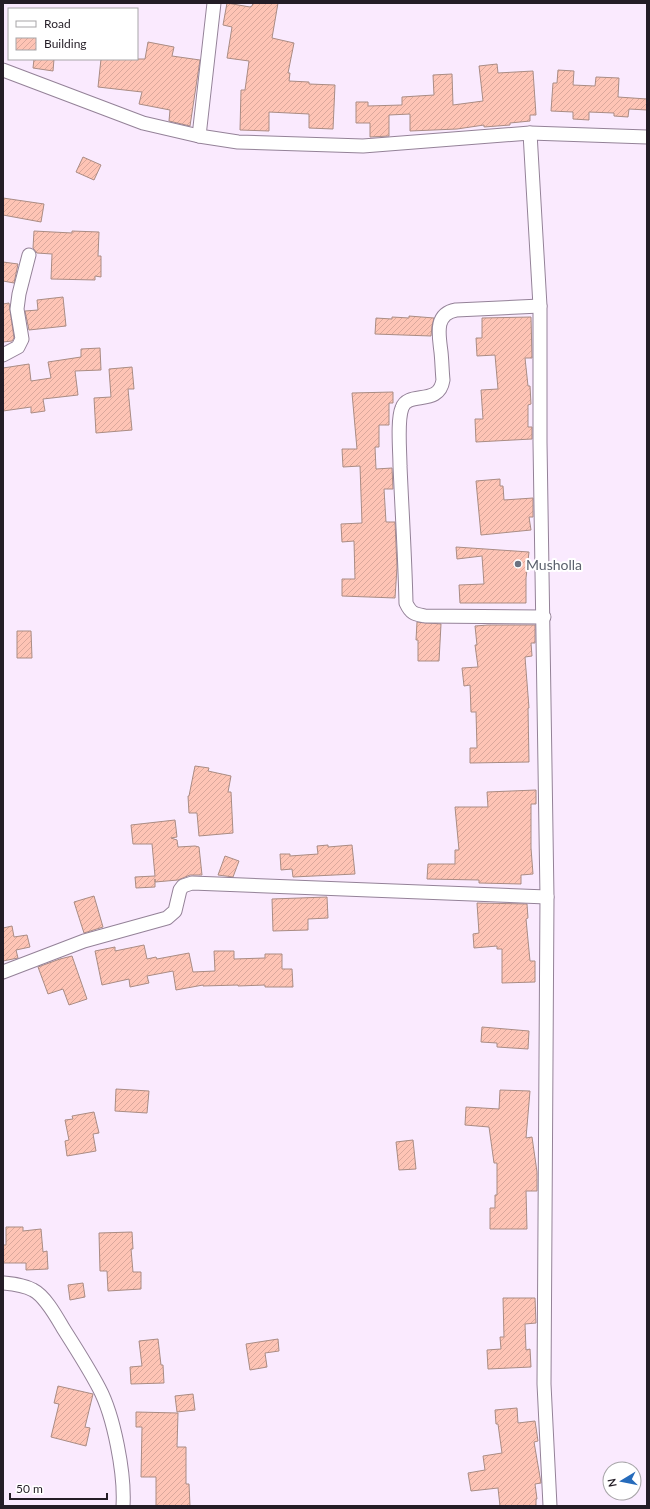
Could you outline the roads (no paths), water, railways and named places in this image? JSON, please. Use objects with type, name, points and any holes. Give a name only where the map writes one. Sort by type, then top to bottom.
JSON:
[{"type":"street","points":[[199,136],[214,3]]},
{"type":"street","points":[[3,70],[143,123],[199,136],[238,142],[363,146],[530,133],[647,137]]},
{"type":"street","points":[[530,133],[540,306],[540,442],[544,617],[547,897],[544,1384],[550,1506]]},
{"type":"street","points":[[3,354],[18,347],[22,339],[18,309],[19,294],[29,255]]},
{"type":"street","points":[[540,306],[456,310],[447,313],[439,327],[443,380],[442,386],[433,396],[410,400],[402,406],[400,445],[405,544],[406,604],[409,610],[413,614],[425,616],[544,617]]},
{"type":"street","points":[[3,972],[84,941],[167,918],[175,911],[180,890],[183,886],[192,883],[547,897]]},
{"type":"street","points":[[3,1283],[34,1290],[49,1306],[99,1389],[112,1422],[120,1460],[124,1498],[123,1506]]},
{"type":"place","name":"Musholla","points":[[518,564]]}]
